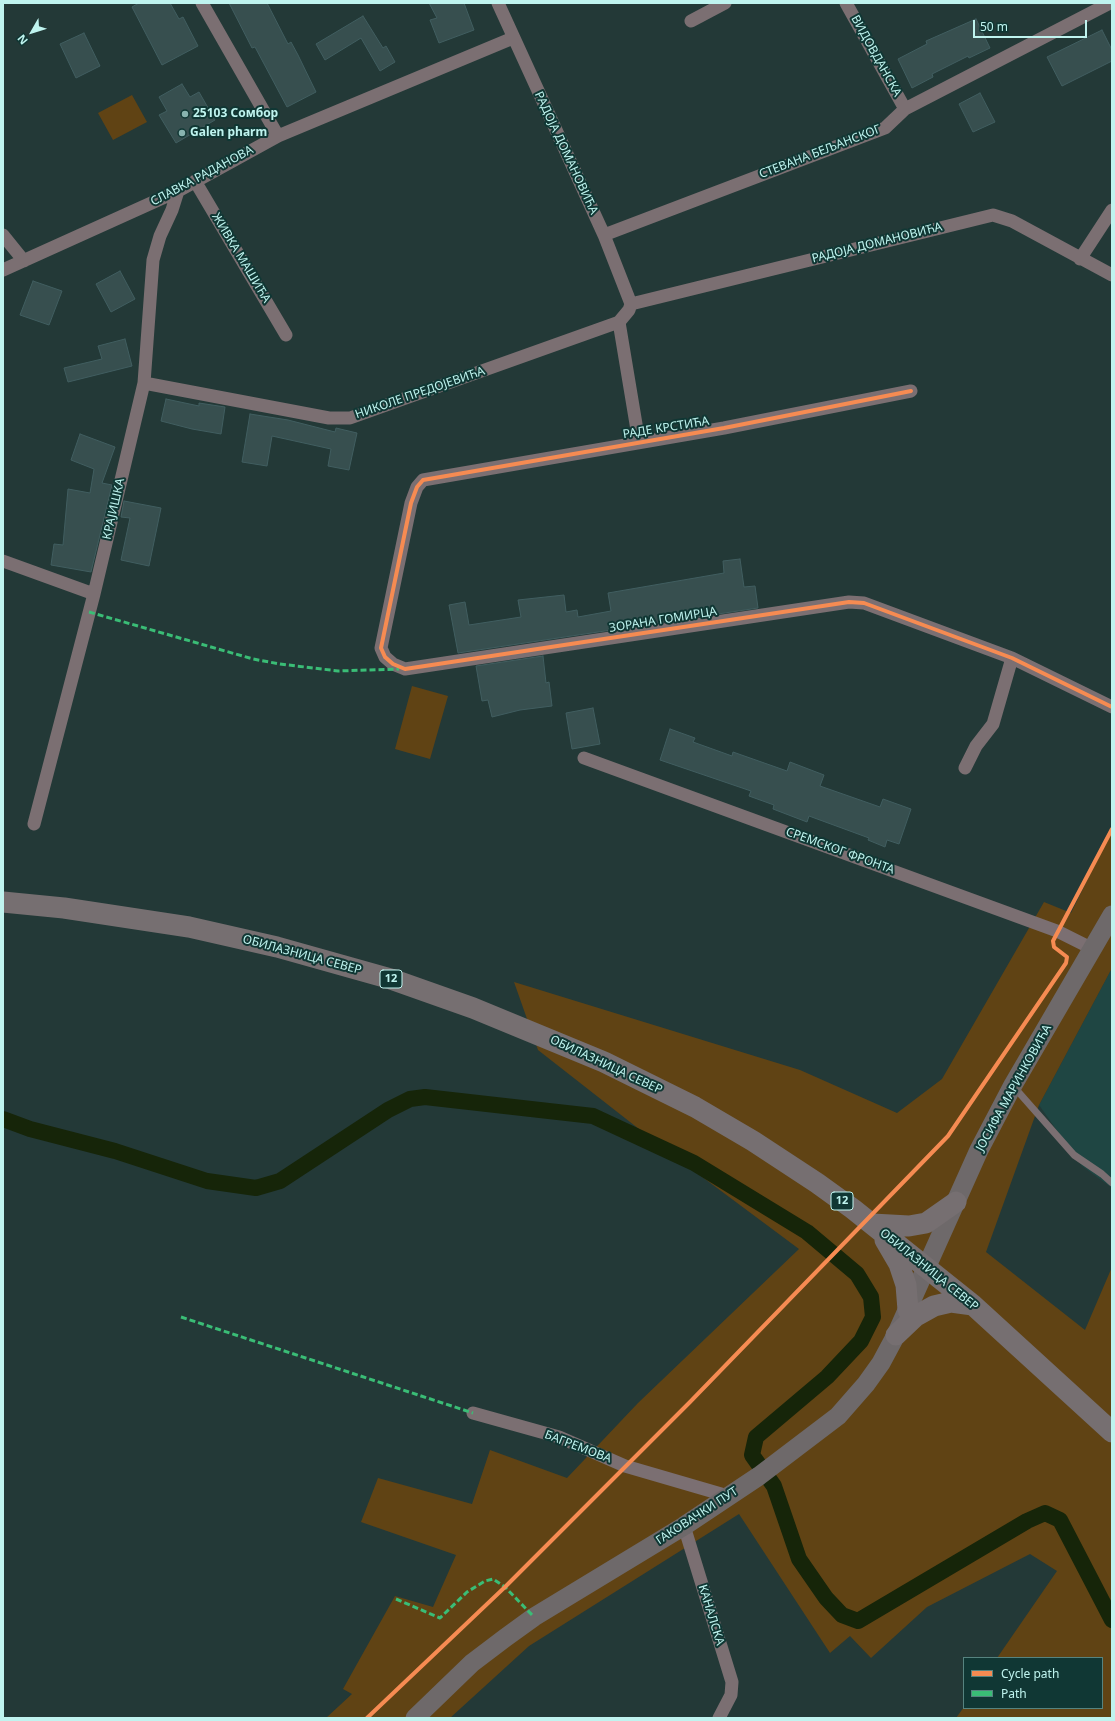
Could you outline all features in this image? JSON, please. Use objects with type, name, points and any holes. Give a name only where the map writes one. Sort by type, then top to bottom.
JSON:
[{"type":"main road","name":"ОБИЛАЗНИЦА СЕВЕР","points":[[3,902],[64,908],[189,927],[277,947],[383,977],[473,1008],[604,1062],[695,1108],[753,1141],[817,1183],[872,1224],[973,1305],[1112,1432]]},
{"type":"main road","points":[[872,1224],[909,1226],[926,1223],[956,1202]]},
{"type":"main road","points":[[872,1224],[889,1245],[900,1264],[906,1285],[908,1310]]},
{"type":"main road","points":[[896,1334],[916,1316],[934,1306],[951,1302],[973,1305]]},
{"type":"street","points":[[202,3],[278,136]]},
{"type":"street","name":"РАДОЈА ДОМАНОВИЋА","points":[[498,3],[604,235],[631,304],[993,215],[1012,221],[1112,275]]},
{"type":"street","points":[[691,21],[725,3]]},
{"type":"street","name":"ВИДОВДАНСКА","points":[[846,3],[905,109]]},
{"type":"street","name":"СТЕВАНА БЕЉАНСКОГ","points":[[604,235],[885,128],[905,109],[1110,3]]},
{"type":"street","name":"СЛАВКА РАДАНОВА","points":[[3,270],[178,191],[278,136],[513,38]]},
{"type":"street","name":"ЖИВКА МАШИЋА","points":[[195,181],[286,335]]},
{"type":"street","name":"КРАЈИШКА","points":[[34,824],[94,594],[144,383],[153,260],[160,236],[172,210],[178,191]]},
{"type":"street","points":[[1080,259],[1112,210]]},
{"type":"street","points":[[3,235],[24,261]]},
{"type":"street","points":[[631,304],[629,310],[619,322],[639,442]]},
{"type":"street","name":"НИКОЛЕ ПРЕДОЈЕВИЋА","points":[[144,383],[329,418],[350,418],[619,322]]},
{"type":"street","name":"РАДЕ КРСТИЋА","points":[[423,480],[724,428],[911,391]]},
{"type":"street","name":"ЗОРАНА ГОМИРЦА","points":[[423,480],[417,487],[411,503],[380,648],[385,657],[392,664],[405,669],[849,602],[864,603],[1012,658],[1112,706]]},
{"type":"street","points":[[3,561],[94,594]]},
{"type":"street","points":[[965,768],[976,746],[993,724],[1012,658]]},
{"type":"street","name":"СРЕМСКОГ ФРОНТА","points":[[584,758],[1058,931],[1093,949]]},
{"type":"street","name":"ЈОСИФА МАРИНКОВИЋА","points":[[928,1268],[979,1150],[1013,1085],[1112,915]]},
{"type":"street","name":"ГАКОВАЧКИ ПУТ","points":[[415,1718],[472,1663],[534,1617],[684,1526],[759,1476],[838,1416],[862,1390],[881,1363],[928,1268]]},
{"type":"street","name":"БАГРЕМОВА","points":[[473,1413],[559,1438],[626,1466],[728,1496]]},
{"type":"street","name":"КАНАЛСКА","points":[[684,1526],[732,1682],[731,1695],[727,1705],[718,1718]]},
{"type":"lane","points":[[1013,1085],[1074,1155],[1102,1174],[1112,1183]]},
{"type":"shaded area","points":[[132,95],[147,122],[113,140],[98,113]]},
{"type":"shaded area","points":[[412,686],[448,696],[430,759],[395,749]]},
{"type":"shaded area","points":[[1112,830],[1112,968],[1039,1105],[986,1252],[1085,1330],[1112,1267],[1112,1718],[956,1718],[963,1708],[1103,1709],[1103,1657],[998,1657],[1057,1571],[1030,1554],[927,1607],[871,1658],[850,1636],[830,1653],[739,1514],[529,1646],[450,1718],[326,1718],[352,1694],[343,1689],[395,1596],[433,1607],[456,1555],[361,1522],[378,1478],[472,1504],[490,1450],[567,1478],[638,1403],[799,1249],[662,1147],[538,1050],[514,982],[800,1070],[897,1113],[942,1079],[1044,902],[1071,913]]},
{"type":"shaded area","points":[[1112,968],[1112,1188],[1082,1166],[1039,1105]]},
{"type":"building","points":[[139,3],[170,3],[179,19],[183,17],[198,46],[162,65],[132,7]]},
{"type":"building","points":[[229,3],[267,3],[288,44],[291,42],[316,92],[287,107],[255,47],[252,48]]},
{"type":"building","points":[[429,3],[464,3],[474,30],[439,43],[430,20],[437,18]]},
{"type":"building","points":[[363,16],[383,48],[386,46],[395,62],[380,71],[361,38],[325,60],[316,44]]},
{"type":"building","points":[[976,19],[990,48],[969,58],[968,56],[932,74],[933,77],[912,88],[898,59],[927,44],[926,41]]},
{"type":"building","points":[[1102,30],[1112,50],[1112,61],[1062,86],[1047,57]]},
{"type":"building","points":[[84,33],[100,66],[76,78],[60,44]]},
{"type":"building","points":[[182,84],[190,97],[199,92],[215,120],[176,143],[159,115],[167,111],[159,97]]},
{"type":"building","points":[[980,93],[995,122],[973,132],[959,104]]},
{"type":"building","points":[[120,271],[135,299],[111,312],[96,284]]},
{"type":"building","points":[[33,281],[62,291],[49,325],[20,315]]},
{"type":"building","points":[[125,339],[132,366],[68,382],[64,368],[102,359],[98,346]]},
{"type":"building","points":[[166,399],[199,406],[199,403],[225,407],[221,434],[192,429],[161,421]]},
{"type":"building","points":[[250,414],[288,420],[335,432],[336,428],[357,433],[349,470],[328,466],[331,449],[272,436],[267,466],[242,462]]},
{"type":"building","points":[[80,434],[115,447],[102,483],[112,485],[91,572],[51,565],[54,544],[63,545],[68,489],[90,493],[94,469],[71,460]]},
{"type":"building","points":[[124,501],[161,508],[149,566],[121,560],[130,518],[121,517]]},
{"type":"building","points":[[740,559],[744,587],[755,586],[758,608],[458,653],[449,605],[465,602],[469,625],[521,617],[518,600],[564,595],[566,612],[577,610],[578,617],[611,611],[608,593],[724,573],[723,561]]},
{"type":"building","points":[[543,656],[546,683],[549,682],[552,706],[520,710],[492,717],[488,700],[482,701],[476,666]]},
{"type":"building","points":[[593,708],[600,744],[572,749],[566,713]]},
{"type":"building","points":[[670,729],[695,738],[693,742],[732,756],[733,752],[787,771],[790,762],[824,775],[820,786],[880,807],[883,799],[911,809],[899,844],[887,840],[885,847],[868,840],[869,838],[809,816],[807,822],[773,809],[774,805],[749,796],[751,791],[660,760]]},
{"type":"waterway","points":[[3,1119],[30,1129],[115,1151],[207,1181],[256,1188],[280,1181],[388,1110],[410,1099],[425,1097],[593,1116],[694,1163],[807,1232],[857,1274],[871,1297],[873,1317],[861,1341],[827,1377],[756,1437],[752,1455],[774,1486],[799,1559],[826,1598],[842,1615],[858,1621],[1027,1521],[1045,1513],[1060,1520],[1112,1620]]},
{"type":"marked path","points":[[89,612],[253,659],[280,664],[338,671],[399,669]]},
{"type":"marked path","points":[[181,1317],[473,1413]]},
{"type":"marked path","points":[[396,1599],[440,1618],[467,1592],[485,1581],[493,1579],[505,1587],[534,1617]]},
{"type":"cycle path","points":[[911,391],[724,428],[423,480],[417,487],[411,503],[381,648],[385,657],[393,664],[405,669],[849,602],[864,603],[1012,658],[1112,707]]},
{"type":"cycle path","points":[[367,1718],[505,1587],[690,1402],[948,1136],[1066,963],[1067,957],[1054,947],[1053,941],[1112,829]]},
{"type":"place","name":"25103 Сомбор","points":[[185,114]]},
{"type":"place","name":"Galen pharm","points":[[182,133]]}]
